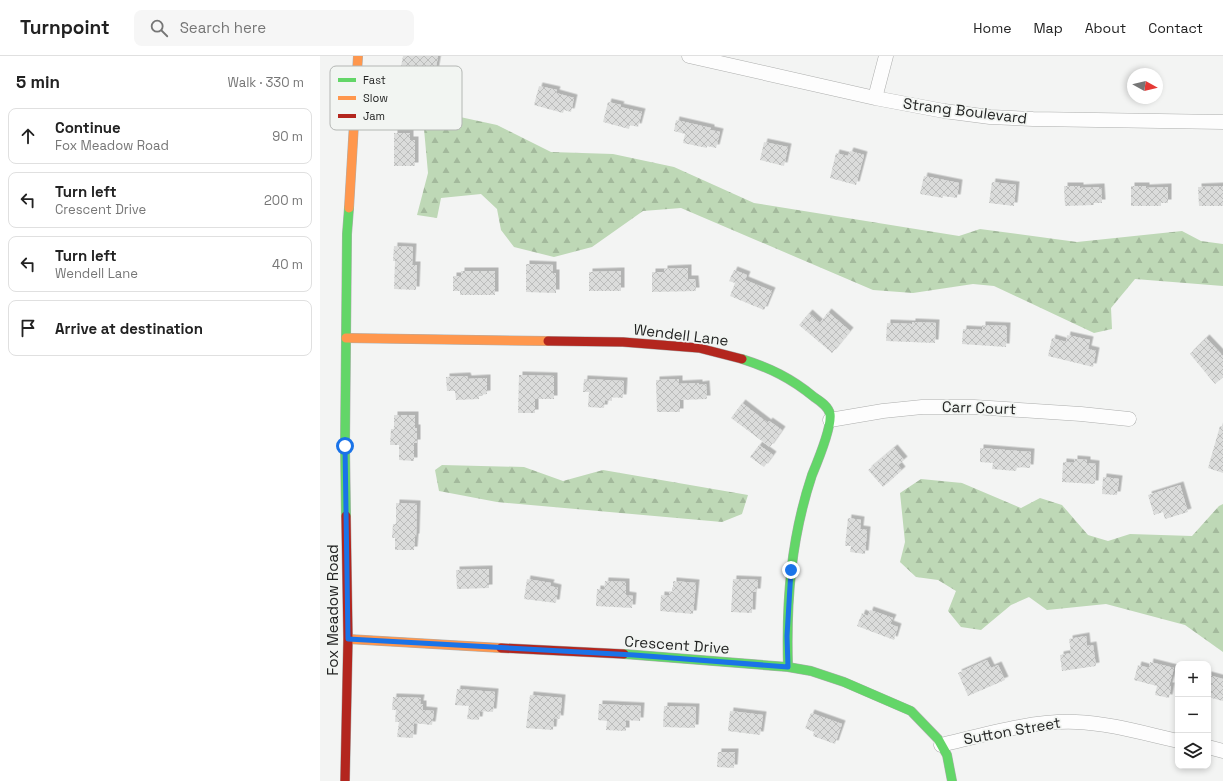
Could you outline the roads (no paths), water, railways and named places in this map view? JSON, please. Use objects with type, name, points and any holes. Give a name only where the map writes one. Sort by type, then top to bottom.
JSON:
[{"type":"street","name":"Fox Meadow Road","points":[[357,66],[358,56]]},
{"type":"street","name":"Strang Boulevard","points":[[689,56],[875,98],[944,111],[990,117],[1223,122]]},
{"type":"street","points":[[875,98],[886,56]]},
{"type":"street","name":"Fox Meadow Road","points":[[345,781],[348,639],[345,446],[347,234],[353,130]]},
{"type":"street","name":"Wendell Lane","points":[[346,338],[623,342],[699,348],[730,355],[766,367],[797,383],[825,405],[830,415],[830,420]]},
{"type":"street","name":"Carr Court","points":[[830,420],[883,411],[922,407],[990,408],[1129,419]]},
{"type":"street","points":[[788,667],[787,629],[791,570],[796,532],[803,502],[828,430],[830,420]]},
{"type":"street","name":"Crescent Drive","points":[[348,639],[634,655],[788,667],[811,671],[844,682],[911,711],[938,739],[947,755],[952,781]]},
{"type":"street","name":"Sutton Street","points":[[941,745],[1006,730],[1052,722],[1077,722],[1115,727],[1175,740]]},
{"type":"street","points":[[1211,749],[1223,751]]}]
